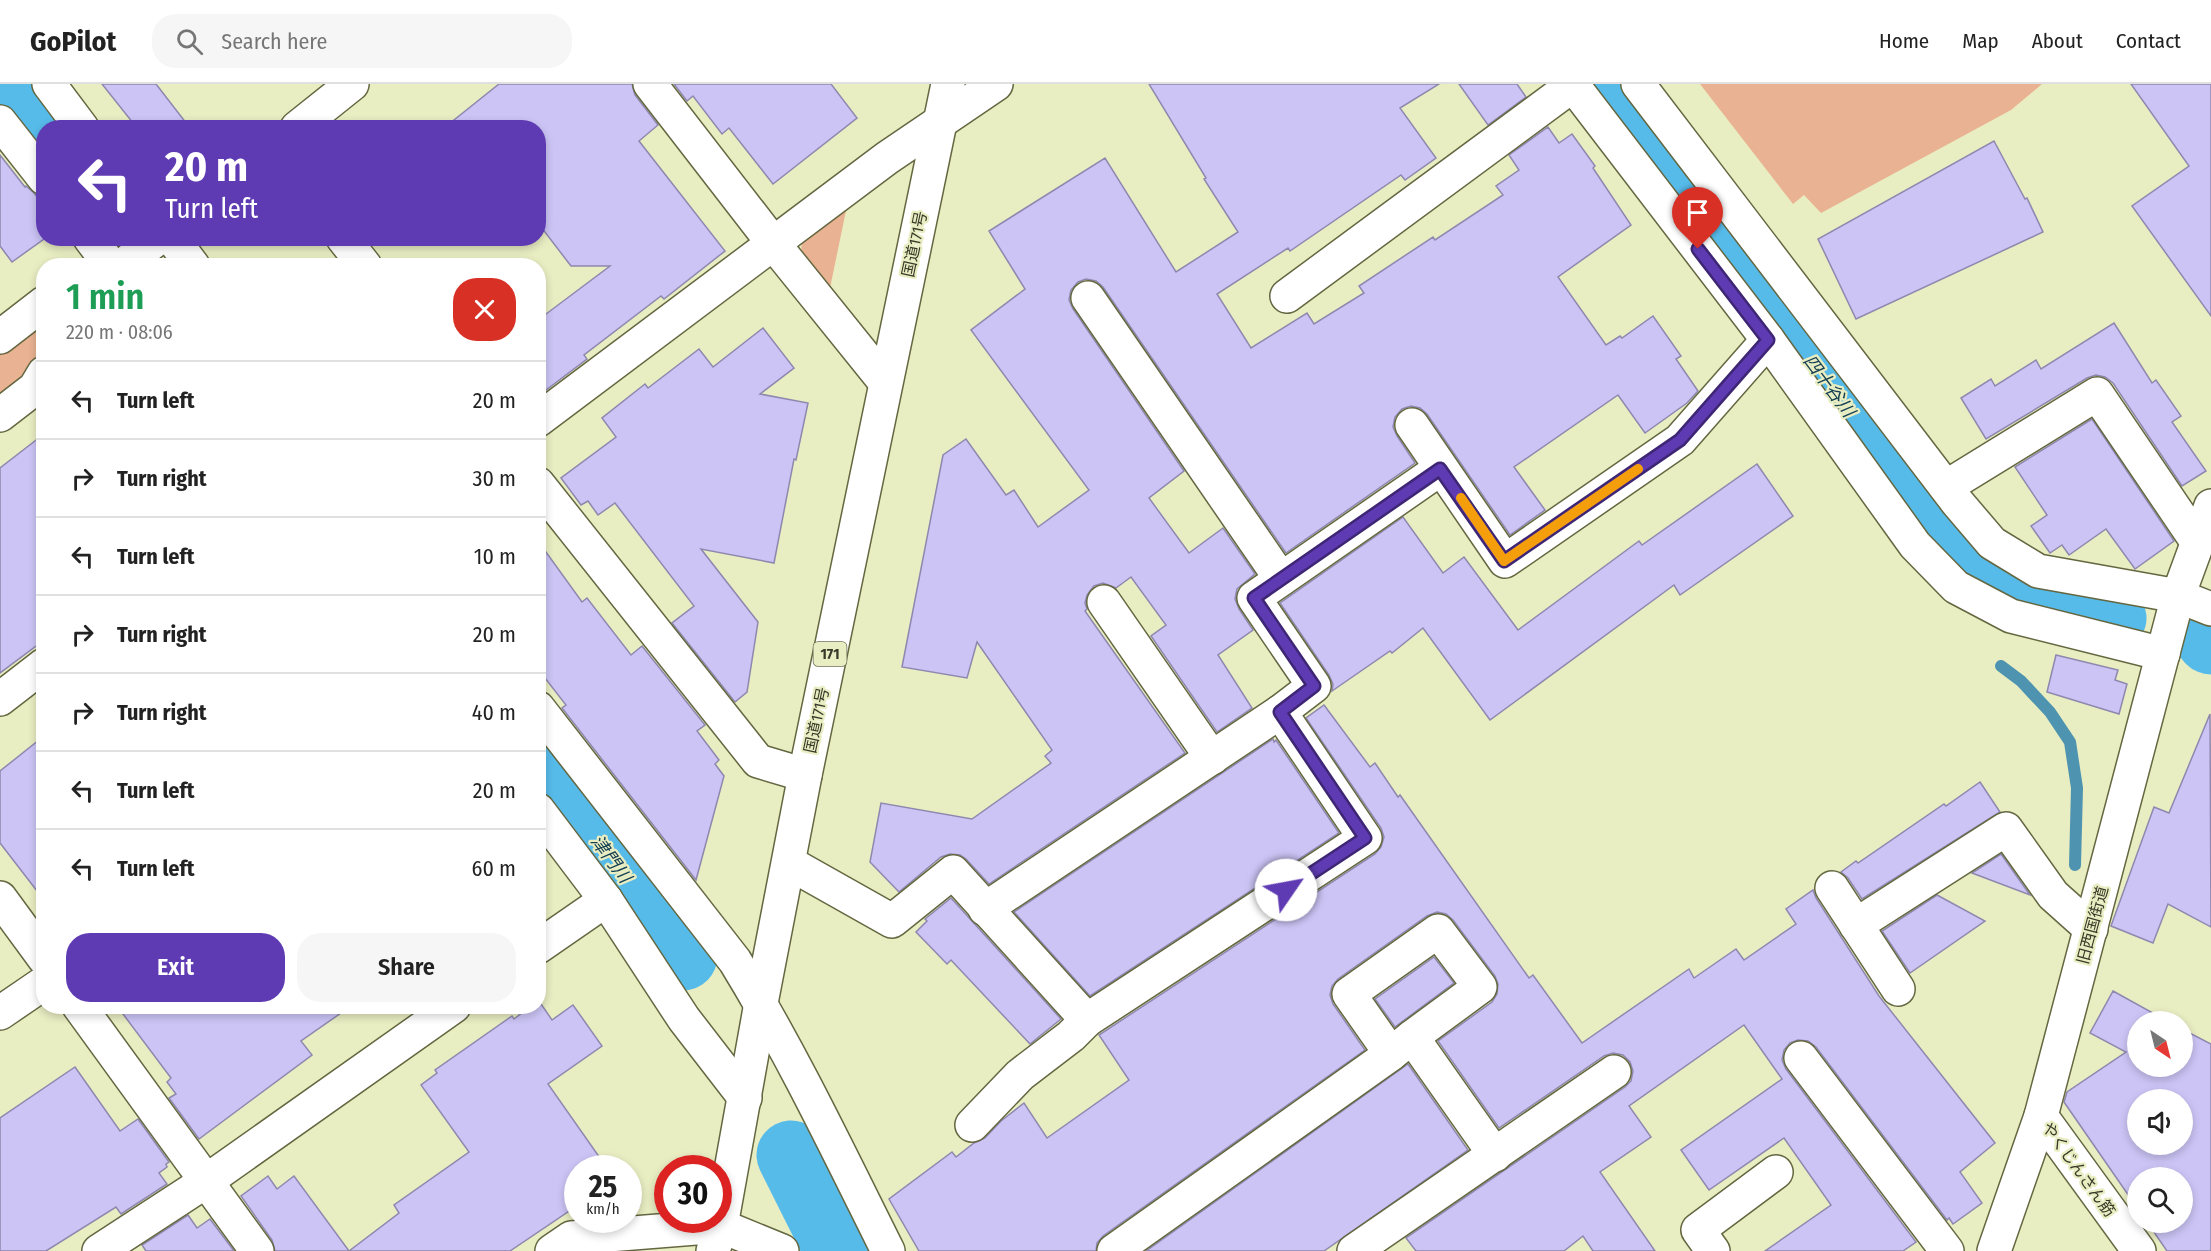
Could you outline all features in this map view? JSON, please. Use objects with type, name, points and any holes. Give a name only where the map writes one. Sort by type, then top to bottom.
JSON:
[{"type":"main road","points":[[48,84],[76,120]]},
{"type":"main road","points":[[650,84],[773,243],[885,382]]},
{"type":"main road","name":"国道171号","points":[[714,1245],[745,1098],[805,775],[948,84]]},
{"type":"main road","points":[[546,414],[940,120],[996,84]]},
{"type":"main road","points":[[1287,296],[1573,84],[1768,340],[1915,545],[1956,587],[2011,616],[2163,654]]},
{"type":"main road","points":[[1638,84],[1946,487],[1992,543],[2038,571],[2178,596],[2211,609]]},
{"type":"main road","points":[[307,120],[347,86]]},
{"type":"main road","points":[[0,122],[36,168]]},
{"type":"main road","points":[[99,246],[112,258]]},
{"type":"main road","points":[[130,258],[147,246]]},
{"type":"main road","points":[[178,246],[188,258]]},
{"type":"main road","points":[[1088,298],[1281,579]]},
{"type":"main road","points":[[0,337],[36,309]]},
{"type":"main road","points":[[1412,425],[1504,561],[1680,440],[1768,340]]},
{"type":"main road","points":[[0,415],[36,385]]},
{"type":"main road","points":[[1946,487],[2097,394],[2198,543]]},
{"type":"main road","points":[[985,909],[1280,712],[1314,686],[1254,598],[1440,469]]},
{"type":"main road","points":[[546,494],[758,761],[805,775]]},
{"type":"main road","name":"旧西国街道","points":[[1994,1251],[2042,1116],[2178,596],[2211,506]]},
{"type":"main road","points":[[1104,602],[1212,758]]},
{"type":"main road","points":[[0,699],[36,671]]},
{"type":"main road","points":[[972,1125],[1020,1075],[1071,1036],[1087,1020],[1365,838],[1280,712]]},
{"type":"main road","points":[[546,718],[735,961],[761,1003],[821,1116],[888,1251]]},
{"type":"main road","points":[[546,821],[606,900],[684,1019],[745,1098]]},
{"type":"main road","points":[[1856,925],[2006,829],[2052,895],[2091,929]]},
{"type":"main road","points":[[789,863],[892,921],[953,872],[1087,1020]]},
{"type":"main road","points":[[1832,888],[1898,989]]},
{"type":"main road","points":[[0,898],[36,947]]},
{"type":"main road","points":[[546,941],[606,900]]},
{"type":"main road","points":[[0,1013],[36,988]]},
{"type":"main road","points":[[85,1014],[257,1251]]},
{"type":"main road","points":[[99,1251],[205,1182],[443,1014]]},
{"type":"main road","points":[[1114,1251],[1402,1046],[1495,1155]]},
{"type":"main road","points":[[1801,1058],[1947,1251]]},
{"type":"main road","points":[[1354,1251],[1614,1072]]},
{"type":"main road","name":"やくじんさん筋","points":[[2042,1116],[2139,1251]]},
{"type":"main road","points":[[1713,1251],[1698,1230],[1776,1172]]},
{"type":"main road","points":[[552,1251],[571,1238],[714,1245],[782,1251]]},
{"type":"shaded area","points":[[1700,84],[2042,84],[2011,110],[1821,213],[1804,195],[1793,204]]},
{"type":"shaded area","points":[[848,201],[830,288],[801,251],[803,235]]},
{"type":"shaded area","points":[[36,325],[36,362],[24,382],[0,401],[0,353]]},
{"type":"building","points":[[102,84],[156,84],[184,120],[131,120]]},
{"type":"building","points":[[499,84],[632,84],[635,95],[658,125],[639,141],[725,251],[664,299],[661,296],[584,355],[587,359],[546,390],[546,314],[610,266],[571,266],[546,233],[546,120],[454,120]]},
{"type":"building","points":[[674,84],[831,84],[857,118],[773,184],[729,128],[722,134],[693,96],[687,101]]},
{"type":"building","points":[[1149,84],[1439,84],[1400,108],[1436,158],[1405,180],[1401,175],[1290,251],[1288,248],[1217,294],[1251,348],[1307,313],[1314,324],[1364,293],[1359,286],[1433,237],[1435,240],[1503,195],[1496,186],[1519,170],[1509,155],[1548,127],[1559,143],[1572,134],[1595,166],[1593,168],[1631,225],[1558,277],[1606,345],[1620,336],[1622,338],[1653,316],[1681,356],[1676,359],[1698,391],[1687,403],[1645,433],[1618,395],[1514,467],[1545,510],[1510,535],[1427,414],[1420,408],[1411,406],[1402,409],[1395,417],[1393,427],[1415,463],[1286,553],[1103,287],[1096,281],[1086,279],[1078,282],[1071,290],[1069,300],[1073,309],[1184,471],[1149,498],[1189,553],[1223,528],[1255,574],[1237,589],[1235,599],[1253,630],[1218,655],[1252,708],[1217,732],[1151,636],[1166,625],[1131,577],[1116,588],[1103,583],[1094,586],[1087,595],[1085,611],[1185,753],[989,884],[966,859],[960,855],[950,854],[941,857],[899,892],[870,862],[881,803],[972,819],[1051,763],[1045,756],[1052,750],[977,642],[967,678],[902,667],[943,455],[966,439],[1006,495],[1014,490],[1038,527],[1089,490],[971,330],[1025,289],[989,231],[1105,158],[1176,272],[1238,232],[1204,179],[1206,178]]},
{"type":"building","points":[[1459,84],[1517,84],[1526,97],[1488,125]]},
{"type":"building","points":[[2131,84],[2211,84],[2211,316],[2132,206],[2189,166]]},
{"type":"building","points":[[1994,141],[2025,199],[2027,198],[2043,232],[1856,319],[1818,239]]},
{"type":"building","points":[[0,155],[25,187],[36,196],[36,245],[12,262],[0,246]]},
{"type":"building","points":[[2114,323],[2152,383],[2156,380],[2181,416],[2172,422],[2206,471],[2182,486],[2113,383],[2105,377],[2096,375],[2087,378],[1986,439],[1961,398],[1991,379],[1995,386],[2036,360],[2041,369]]},
{"type":"building","points":[[763,328],[794,368],[760,394],[808,403],[796,460],[794,459],[774,563],[701,549],[758,622],[747,692],[735,702],[672,623],[694,606],[615,503],[598,515],[588,501],[581,505],[561,478],[616,437],[602,418],[645,384],[648,388],[699,349],[713,367]]},
{"type":"building","points":[[2092,419],[2174,541],[2135,569],[2106,529],[2069,555],[2062,545],[2050,553],[2031,526],[2047,515],[2015,467]]},
{"type":"building","points":[[36,440],[36,646],[0,673],[0,468]]},
{"type":"building","points":[[1757,464],[1793,516],[1680,595],[1674,585],[1490,720],[1423,628],[1392,653],[1390,651],[1332,691],[1333,684],[1329,675],[1280,603],[1403,517],[1443,573],[1464,557],[1518,630],[1639,541],[1642,545]]},
{"type":"building","points":[[546,552],[582,602],[587,598],[631,655],[642,646],[705,725],[697,731],[719,760],[715,764],[724,776],[696,880],[562,708],[566,705],[546,679]]},
{"type":"building","points":[[2056,655],[2118,670],[2115,680],[2127,684],[2119,714],[2047,692]]},
{"type":"building","points":[[1324,705],[1370,767],[1375,763],[1398,797],[1400,795],[1529,978],[1533,975],[1582,1043],[1689,969],[1694,978],[1736,949],[1744,960],[1796,924],[1786,909],[1813,890],[1879,996],[1995,1143],[1960,1172],[1982,1203],[1953,1224],[1949,1218],[1947,1220],[1816,1047],[1808,1041],[1798,1040],[1790,1043],[1784,1050],[1782,1060],[1786,1069],[1916,1242],[1903,1251],[1765,1251],[1831,1205],[1784,1138],[1709,1190],[1681,1150],[1782,1079],[1744,1025],[1629,1106],[1651,1137],[1600,1172],[1655,1251],[1593,1251],[1583,1236],[1564,1251],[1416,1251],[1406,1238],[1625,1087],[1631,1081],[1633,1071],[1630,1062],[1623,1055],[1613,1053],[1604,1056],[1499,1128],[1438,1041],[1492,1002],[1497,994],[1498,984],[1495,976],[1453,920],[1446,914],[1437,912],[1427,916],[1338,979],[1332,986],[1330,995],[1333,1004],[1365,1050],[1103,1236],[1097,1243],[1096,1251],[919,1251],[889,1199],[952,1152],[956,1157],[974,1143],[985,1138],[1001,1121],[1024,1103],[1047,1138],[1129,1080],[1099,1035],[1375,854],[1381,847],[1384,837],[1381,828],[1306,718]]},
{"type":"building","points":[[2210,714],[2211,927],[2168,904],[2153,943],[2111,926],[2154,807],[2169,813]]},
{"type":"building","points":[[1273,739],[1274,742],[1276,740],[1339,833],[1090,996],[1014,912]]},
{"type":"building","points":[[36,742],[36,890],[0,843],[0,771]]},
{"type":"building","points":[[1980,782],[2000,812],[1862,899],[1848,878],[1841,872]]},
{"type":"building","points":[[2001,854],[2030,895],[1972,873]]},
{"type":"building","points":[[1937,895],[1985,921],[1910,973],[1882,931]]},
{"type":"building","points":[[951,898],[1061,1019],[1030,1044],[951,960],[947,964],[916,932],[927,921],[925,919]]},
{"type":"building","points":[[1434,957],[1454,983],[1395,1027],[1375,999]]},
{"type":"building","points":[[2113,991],[2149,1011],[2127,1011],[2127,1077],[2193,1077],[2193,1035],[2211,1044],[2211,1251],[2167,1251],[2155,1233],[2193,1233],[2193,1167],[2127,1167],[2127,1193],[2064,1102],[2067,1092],[2126,1052],[2090,1033]]},
{"type":"building","points":[[573,1005],[602,1046],[548,1084],[598,1155],[564,1155],[564,1214],[510,1251],[349,1251],[399,1213],[394,1205],[469,1152],[421,1085],[437,1073],[435,1070],[512,1016],[514,1019],[521,1014],[546,1014],[546,1011],[552,1020]]},
{"type":"building","points":[[123,1014],[340,1014],[301,1041],[312,1055],[199,1139],[169,1098],[176,1094],[167,1082],[171,1078]]},
{"type":"building","points":[[1408,1064],[1468,1150],[1324,1251],[1146,1251]]},
{"type":"building","points":[[75,1067],[120,1131],[138,1119],[169,1162],[166,1164],[167,1167],[159,1173],[167,1184],[121,1214],[116,1207],[46,1251],[0,1251],[0,1118]]},
{"type":"building","points":[[268,1176],[277,1189],[294,1176],[349,1251],[275,1251],[272,1240],[241,1196]]},
{"type":"building","points":[[188,1215],[197,1228],[210,1219],[234,1251],[146,1251],[142,1245]]},
{"type":"waterway","name":"津門川","points":[[12,84],[40,120]]},
{"type":"waterway","name":"四十谷川","points":[[1598,84],[1940,530],[2009,589],[2112,618]]},
{"type":"waterway","points":[[2001,666],[2021,681],[2050,712],[2070,742],[2077,788],[2075,865]]},
{"type":"waterway","name":"津門川","points":[[546,772],[639,891],[683,956]]},
{"type":"waterway","name":"津門川","points":[[791,1155],[839,1251]]},
{"type":"slow traffic","points":[[1461,498],[1504,561],[1638,469]]},
{"type":"route","points":[[1286,890],[1365,838],[1280,712],[1314,686],[1254,598],[1440,469],[1504,561],[1680,440],[1768,340],[1698,249]]}]
